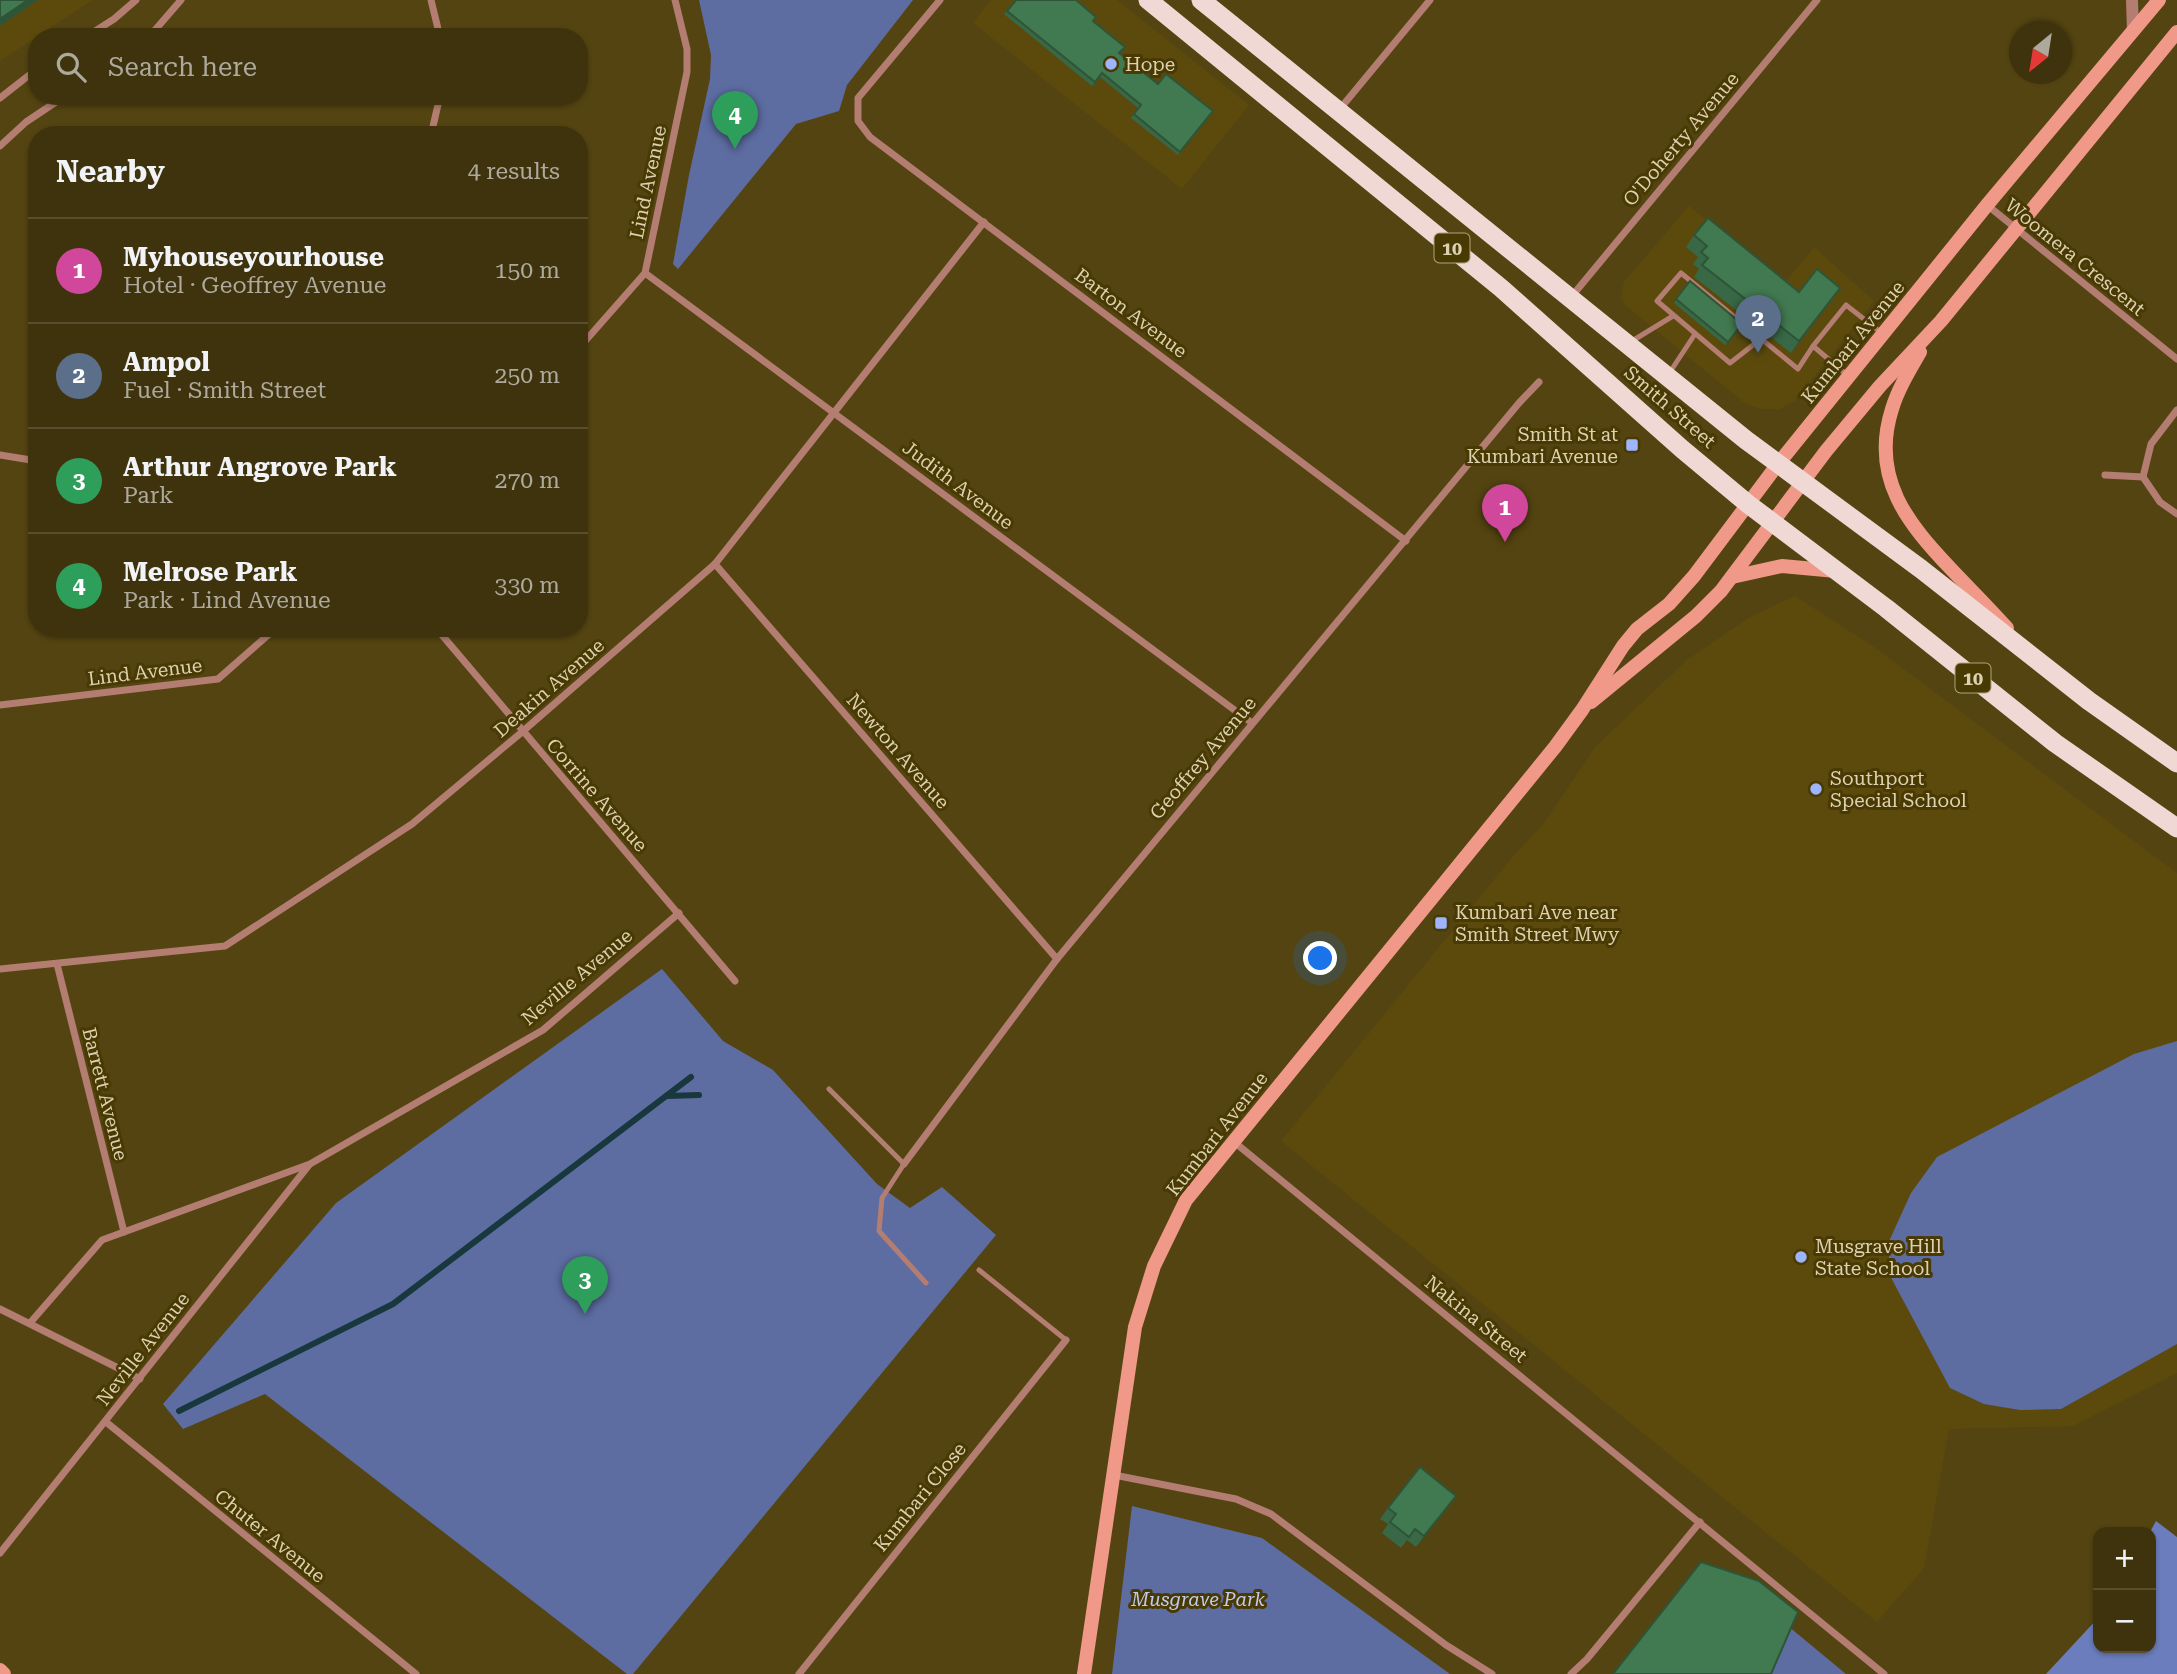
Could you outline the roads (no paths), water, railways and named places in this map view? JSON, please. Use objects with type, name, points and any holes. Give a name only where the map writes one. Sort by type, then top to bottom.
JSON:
[{"type":"highway","name":"Smith Street","points":[[1148,0],[1510,295],[1682,449],[1748,504],[2055,743],[2177,828]]},
{"type":"highway","name":"Smith Street","points":[[1201,0],[1667,377],[1921,569],[2129,732],[2177,763]]},
{"type":"main road","name":"Kumbari Avenue","points":[[1084,1674],[1135,1327],[1154,1266],[1186,1200],[1548,755],[1623,646],[1637,629],[1669,604],[1694,576],[1779,464],[1987,205],[2159,0]]},
{"type":"main road","name":"Kumbari Avenue","points":[[1582,709],[1696,616],[1732,577],[1864,405],[1931,333],[2177,32]]},
{"type":"main road","points":[[1931,333],[1902,384],[1890,416],[1886,448],[1888,471],[1894,491],[1906,517],[1920,535],[2046,668]]},
{"type":"main road","points":[[1732,577],[1782,566],[1837,571]]},
{"type":"main road","points":[[0,1670],[4,1674]]},
{"type":"street","points":[[100,28],[136,0]]},
{"type":"street","points":[[157,28],[181,0]]},
{"type":"street","points":[[431,0],[438,28]]},
{"type":"street","name":"Lind Avenue","points":[[588,338],[645,273],[687,72],[687,48],[675,0]]},
{"type":"street","name":"Barton Avenue","points":[[940,0],[858,98],[858,121],[870,137],[1406,541]]},
{"type":"street","points":[[1338,111],[1430,0]]},
{"type":"street","name":"O'Doherty Avenue","points":[[1570,299],[1816,0]]},
{"type":"street","points":[[2132,0],[2133,32]]},
{"type":"street","points":[[0,98],[28,76]]},
{"type":"street","points":[[0,146],[52,105]]},
{"type":"street","points":[[433,126],[438,105]]},
{"type":"street","name":"Woomera Crescent","points":[[1987,205],[2177,359]]},
{"type":"street","name":"Deakin Avenue","points":[[0,969],[225,946],[412,824],[715,564],[984,222]]},
{"type":"street","name":"Judith Avenue","points":[[645,273],[1252,723]]},
{"type":"street","name":"Geoffrey Avenue","points":[[904,1164],[1057,959],[1539,382]]},
{"type":"street","points":[[2177,410],[2151,444],[2143,477],[2160,502],[2177,514]]},
{"type":"street","points":[[0,456],[28,460]]},
{"type":"street","points":[[2105,475],[2143,477]]},
{"type":"street","name":"Newton Avenue","points":[[715,564],[1057,959]]},
{"type":"street","name":"Lind Avenue","points":[[0,705],[218,679],[266,637]]},
{"type":"street","name":"Corrine Avenue","points":[[443,637],[735,981]]},
{"type":"street","name":"Neville Avenue","points":[[30,1324],[102,1240],[310,1164],[543,1030],[679,913]]},
{"type":"street","name":"Barrett Avenue","points":[[57,964],[124,1232]]},
{"type":"street","name":"Nakina Street","points":[[1233,1141],[1884,1674]]},
{"type":"street","name":"Neville Avenue","points":[[0,1553],[310,1164]]},
{"type":"street","points":[[0,1309],[140,1379]]},
{"type":"street","name":"Kumbari Close","points":[[799,1674],[1066,1340]]},
{"type":"street","name":"Chuter Avenue","points":[[106,1422],[415,1674]]},
{"type":"street","points":[[1114,1475],[1236,1499],[1271,1514],[1446,1645],[1492,1674]]},
{"type":"street","points":[[1571,1674],[1587,1659],[1700,1522]]},
{"type":"lane","points":[[1762,338],[1730,363],[1657,301],[1681,273],[1762,338],[1798,369],[1846,305],[1884,335]]},
{"type":"lane","points":[[1626,344],[1673,316]]},
{"type":"lane","points":[[1667,377],[1695,334]]},
{"type":"lane","points":[[1813,346],[1849,377]]},
{"type":"lane","points":[[830,1089],[904,1164],[883,1198],[878,1231],[926,1283]]},
{"type":"lane","points":[[979,1270],[1066,1340]]},
{"type":"waterway","points":[[179,1411],[393,1304],[691,1077]]},
{"type":"waterway","points":[[667,1096],[699,1095]]},
{"type":"place","name":"Hope","points":[[1111,64]]},
{"type":"place","name":"Melrose Park","points":[[735,149]]},
{"type":"place","name":"Ampol","points":[[1758,353]]},
{"type":"place","name":"Smith St at Kumbari Avenue","points":[[1632,445]]},
{"type":"place","name":"Myhouseyourhouse","points":[[1505,542]]},
{"type":"place","name":"Southport Special School","points":[[1816,789]]},
{"type":"place","name":"Kumbari Ave near Smith Street Mwy","points":[[1441,923]]},
{"type":"place","name":"Musgrave Hill State School","points":[[1801,1257]]},
{"type":"place","name":"Arthur Angrove Park","points":[[585,1314]]},
{"type":"park label","name":"Musgrave Park","points":[[1198,1599]]}]
